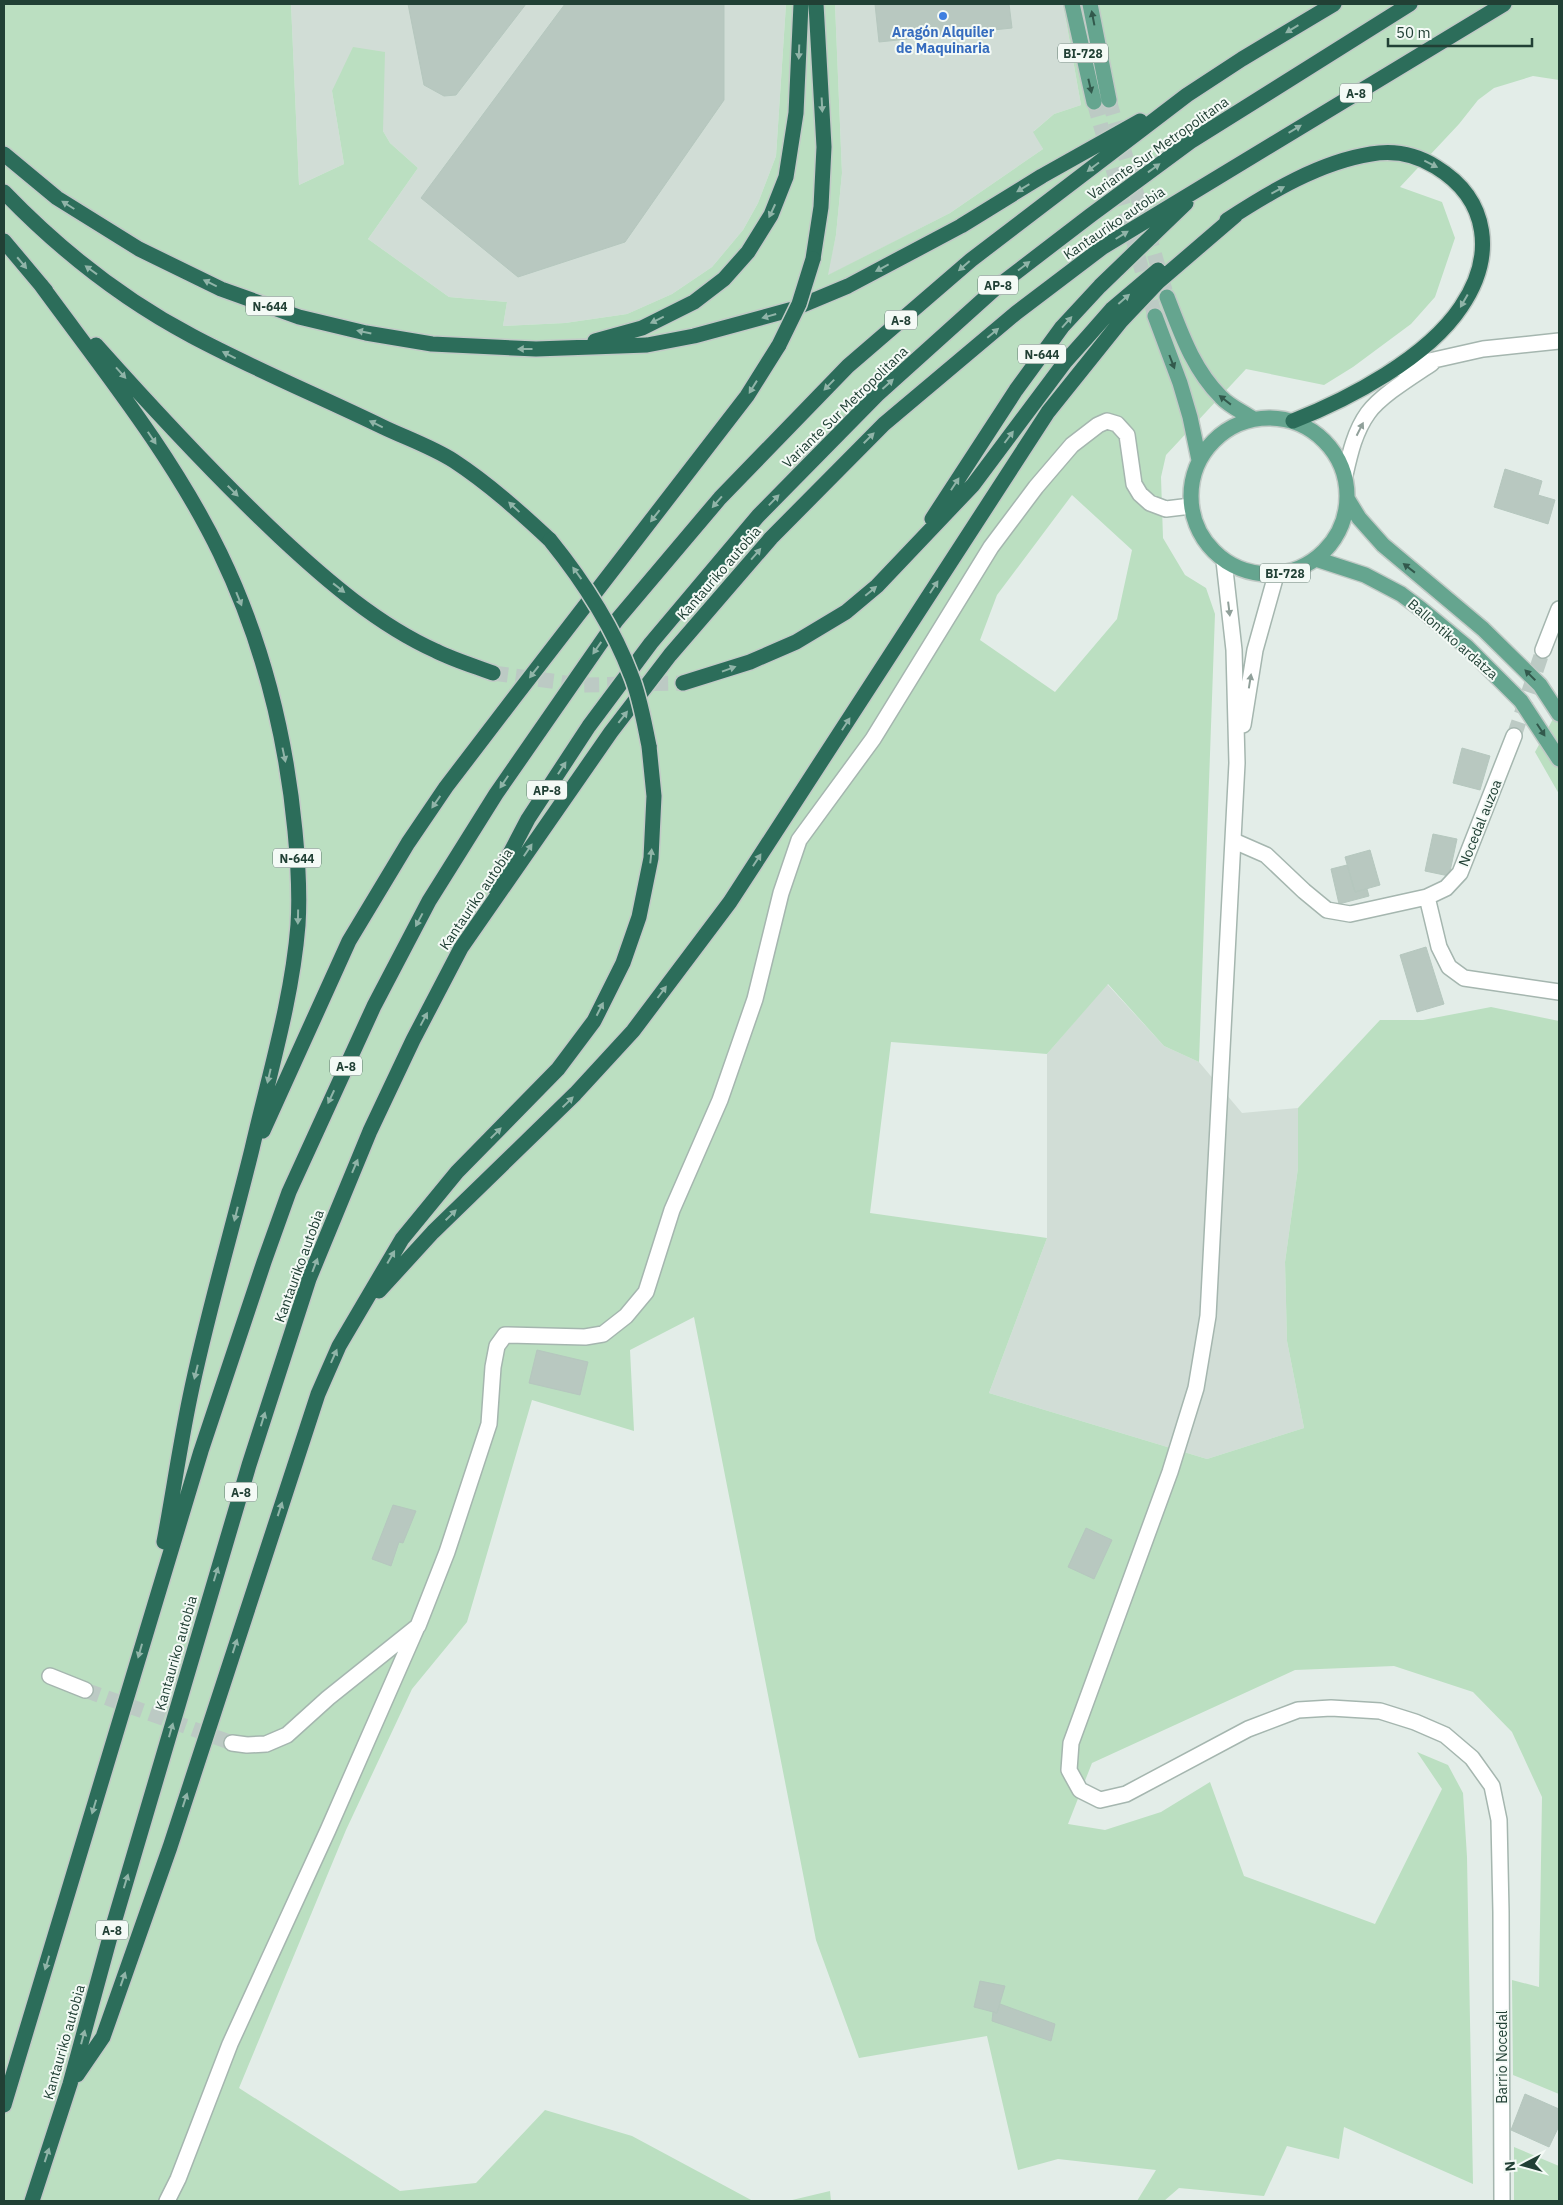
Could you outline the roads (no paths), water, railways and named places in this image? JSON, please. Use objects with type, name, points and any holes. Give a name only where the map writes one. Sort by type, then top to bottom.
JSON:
[{"type":"highway","name":"N-644","points":[[574,347],[642,328],[694,302],[724,279],[748,252],[771,215],[786,177],[796,113],[800,4]]},
{"type":"highway","points":[[153,1604],[191,1395],[248,1167],[298,1052],[350,941],[408,843],[446,787],[747,396],[779,345],[799,304],[814,259],[821,207],[824,147],[816,4]]},
{"type":"highway","name":"A-8","points":[[4,2105],[153,1604],[201,1450],[289,1192],[374,1006],[429,901],[496,794],[616,621],[720,498],[848,366],[971,260],[1188,95],[1242,59],[1334,4]]},
{"type":"highway","name":"Variante Sur Metropolitana","points":[[461,948],[528,819],[589,726],[651,643],[758,516],[877,395],[997,286],[1090,215],[1190,142],[1410,4]]},
{"type":"highway","name":"Kantauriko autobia","points":[[32,2201],[70,2084],[113,1926],[277,1375],[310,1279],[370,1130],[413,1040],[461,948],[617,724],[723,591],[784,523],[884,424],[1016,313],[1103,246],[1504,4]]},
{"type":"highway","name":"N-644","points":[[4,154],[57,198],[139,249],[221,289],[299,317],[366,333],[432,344],[498,349],[647,345],[694,336],[793,309],[848,286],[961,226],[1042,176],[1188,95]]},
{"type":"highway","points":[[909,554],[973,485],[1065,362],[1112,309],[1190,244],[1279,189],[1323,168],[1350,158],[1395,152],[1413,156],[1449,174],[1466,192],[1475,206],[1482,227],[1483,254],[1476,280],[1461,307],[1446,326],[1419,350],[1390,370],[1333,405],[1293,421]]},
{"type":"highway","name":"N-644","points":[[683,683],[750,662],[796,642],[846,612],[877,586],[909,554],[1016,390],[1062,327],[1100,286],[1208,181]]},
{"type":"highway","points":[[4,192],[22,211],[84,265],[144,308],[190,335],[244,362],[452,460],[506,499],[550,540],[578,574],[607,620],[632,676],[650,746],[654,796],[651,858],[639,916],[623,964],[594,1021],[558,1069],[457,1172],[402,1239],[339,1346],[318,1394],[170,1847],[103,2037],[70,2084]]},
{"type":"highway","points":[[358,1314],[433,1232],[575,1094],[633,1031],[730,902],[1048,412],[1121,321],[1158,282],[1236,214]]},
{"type":"highway","name":"N-644","points":[[4,242],[198,457],[302,557],[339,588],[402,633],[436,651],[493,673]]},
{"type":"highway","name":"N-644","points":[[41,285],[136,414],[185,488],[221,554],[252,632],[274,704],[290,782],[298,873],[298,924],[289,988],[248,1167]]},
{"type":"main road","name":"BI-728","points":[[1072,4],[1101,101],[1090,4]]},
{"type":"main road","points":[[1167,297],[1187,347],[1202,375],[1222,398],[1253,419]]},
{"type":"main road","name":"BI-728","points":[[1154,316],[1185,400],[1199,460]]},
{"type":"main road","name":"BI-728","points":[[1273,417],[1293,421],[1316,433],[1334,451],[1345,475],[1348,500],[1343,523],[1332,543],[1316,560],[1298,570],[1276,575],[1240,570],[1211,550],[1194,522],[1191,506],[1192,482],[1199,460],[1213,441],[1231,427],[1253,419],[1273,417]]},
{"type":"main road","name":"Ballontiko ardatza","points":[[1348,500],[1382,545],[1483,629],[1540,685],[1559,714]]},
{"type":"main road","name":"Ballontiko ardatza","points":[[1316,560],[1366,575],[1421,609],[1466,647],[1521,701],[1559,759]]},
{"type":"street","points":[[1390,370],[1483,349],[1559,341]]},
{"type":"street","points":[[1345,475],[1352,445],[1368,413],[1396,388],[1440,358]]},
{"type":"street","points":[[168,2201],[230,2044],[328,1830],[418,1626],[447,1552],[489,1424],[490,1386],[497,1346],[504,1335],[585,1337],[603,1334],[626,1316],[646,1292],[672,1210],[720,1100],[752,1008],[780,892],[799,840],[873,739],[991,547],[1072,445],[1098,425],[1107,421],[1117,424],[1127,435],[1134,484],[1140,494],[1150,503],[1166,509],[1191,506]]},
{"type":"street","points":[[1224,560],[1234,650],[1237,763]]},
{"type":"street","points":[[1237,763],[1255,650],[1276,575]]},
{"type":"street","points":[[1543,650],[1559,610]]},
{"type":"street","name":"Nocedal auzoa","points":[[1234,841],[1266,855],[1327,910],[1350,914],[1427,897],[1446,888],[1460,873],[1514,736]]},
{"type":"street","name":"Barrio Nocedal","points":[[1237,763],[1208,1316],[1196,1388],[1141,1553],[1071,1743],[1069,1770],[1080,1790],[1100,1800],[1126,1794],[1248,1729],[1298,1710],[1331,1708],[1380,1711],[1415,1722],[1445,1735],[1472,1758],[1492,1786],[1499,1820],[1502,1912],[1502,2201]]},
{"type":"street","points":[[1427,897],[1439,947],[1449,966],[1464,978],[1559,992]]},
{"type":"street","points":[[232,1743],[247,1746],[266,1744],[287,1735],[328,1698],[418,1626]]},
{"type":"street","points":[[50,1676],[86,1690]]},
{"type":"tunnel","points":[[1109,100],[1167,297]]},
{"type":"tunnel","points":[[1094,102],[1155,316]]},
{"type":"tunnel","points":[[1514,736],[1543,650]]},
{"type":"tunnel","points":[[493,673],[581,685],[683,683]]},
{"type":"tunnel","points":[[85,1690],[232,1743]]},
{"type":"place","name":"Aragón Alquiler de Maquinaria","points":[[943,16]]}]
